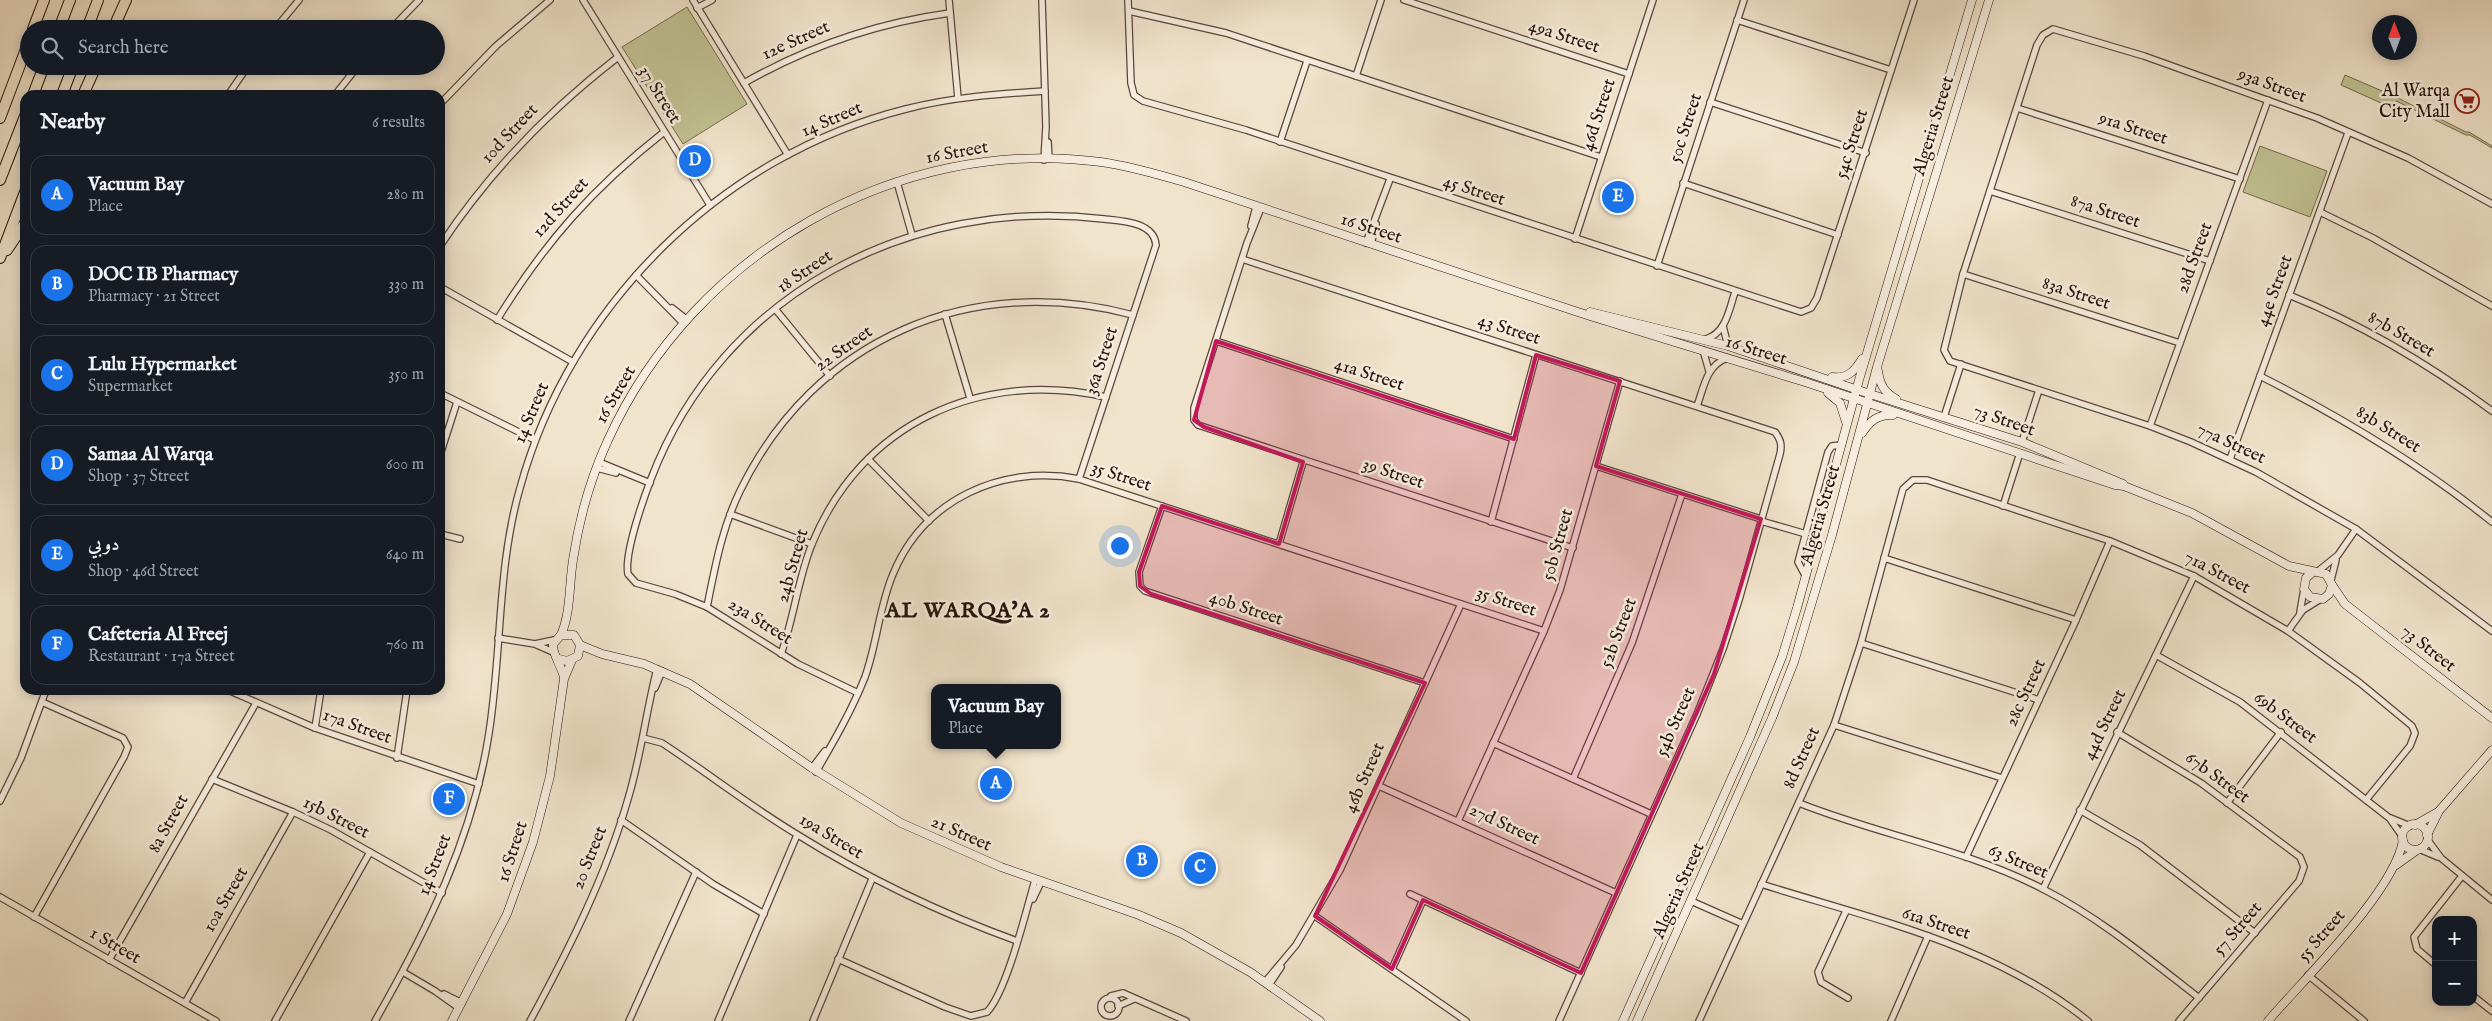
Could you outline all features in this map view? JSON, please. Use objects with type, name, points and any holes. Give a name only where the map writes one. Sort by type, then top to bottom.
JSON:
[{"type":"highway","points":[[62,20],[70,0]]},
{"type":"highway","points":[[90,20],[98,0]]},
{"type":"highway","points":[[117,20],[125,0]]},
{"type":"highway","points":[[37,20],[44,1]]},
{"type":"highway","points":[[0,118],[20,65]]},
{"type":"highway","points":[[35,90],[41,75]]},
{"type":"highway","points":[[64,90],[70,75]]},
{"type":"highway","points":[[85,90],[92,75]]},
{"type":"highway","points":[[0,180],[20,129]]},
{"type":"highway","points":[[0,258],[20,205]]},
{"type":"highway","points":[[0,258],[20,230]]},
{"type":"street","points":[[282,20],[299,0]]},
{"type":"street","points":[[400,20],[419,0]]},
{"type":"street","points":[[445,99],[496,46],[550,0]]},
{"type":"street","name":"37 Street","points":[[583,0],[710,205]]},
{"type":"street","points":[[693,0],[788,155]]},
{"type":"street","points":[[697,8],[712,0]]},
{"type":"street","points":[[949,0],[958,98]]},
{"type":"street","points":[[1042,0],[1047,160]]},
{"type":"street","points":[[1128,0],[1128,11],[1226,33],[1602,157]]},
{"type":"street","points":[[1356,76],[1381,0]]},
{"type":"street","name":"49a Street","points":[[1404,0],[1629,74]]},
{"type":"street","name":"46d Street","points":[[1575,239],[1653,0]]},
{"type":"street","name":"50c Street","points":[[1656,266],[1744,0]]},
{"type":"street","name":"54c Street","points":[[1817,298],[1866,153],[1914,0]]},
{"type":"street","name":"Algeria Street","points":[[1623,1021],[1764,705],[1790,633],[1856,389],[1972,0]]},
{"type":"street","name":"Algeria Street","points":[[1637,1021],[1772,718],[1790,670],[1858,439],[1877,367],[1989,0]]},
{"type":"street","name":"45 Street","points":[[1128,11],[1130,77],[1134,95],[1143,101],[1221,123],[1801,312],[1812,308],[1817,298]]},
{"type":"street","name":"12e Street","points":[[744,83],[797,55],[830,41],[899,21],[950,13]]},
{"type":"street","points":[[1737,20],[1892,70]]},
{"type":"street","name":"93a Street","points":[[2017,108],[2039,39],[2048,31],[2059,30],[2141,55],[2268,100],[2348,132],[2416,162],[2492,204]]},
{"type":"street","name":"10d Street","points":[[445,239],[477,194],[520,143],[568,96],[618,57]]},
{"type":"street","points":[[1280,142],[1307,61]]},
{"type":"street","points":[[231,90],[242,75]]},
{"type":"street","points":[[339,90],[351,75]]},
{"type":"street","name":"14 Street","points":[[375,1021],[403,972],[442,893],[479,784],[493,707],[508,539],[519,489],[535,440],[552,400],[572,362],[591,333],[634,277],[670,240],[710,205],[788,155],[880,116],[958,98],[1045,92]]},
{"type":"street","name":"28d Street","points":[[2150,426],[2268,100]]},
{"type":"street","points":[[1710,102],[1866,153]]},
{"type":"street","points":[[1963,274],[2017,108]]},
{"type":"street","name":"91a Street","points":[[2017,108],[2240,179]]},
{"type":"street","name":"12d Street","points":[[497,320],[539,255],[577,210],[619,169],[664,132]]},
{"type":"street","name":"44e Street","points":[[2230,459],[2348,132]]},
{"type":"street","name":"16 Street","points":[[564,679],[556,656],[557,637],[567,612],[576,538],[598,465],[607,440],[634,391],[684,321],[734,273],[784,235],[841,204],[895,183],[963,166],[995,162],[1047,160],[1101,162],[1152,172],[1258,208],[1820,387],[1868,404]]},
{"type":"street","points":[[1368,243],[1390,179]]},
{"type":"street","points":[[895,183],[912,235]]},
{"type":"street","points":[[1683,184],[1838,235]]},
{"type":"street","name":"87a Street","points":[[1990,191],[2210,261]]},
{"type":"street","points":[[1216,341],[1258,208]]},
{"type":"street","points":[[2320,212],[2373,238],[2492,306]]},
{"type":"street","name":"18 Street","points":[[642,585],[631,580],[626,568],[650,483],[672,433],[711,375],[733,349],[776,310],[840,266],[887,243],[912,235],[977,220],[1011,216],[1078,216],[1111,220],[1146,228],[1155,238],[1154,252]]},
{"type":"street","name":"36a Street","points":[[1079,479],[1154,252]]},
{"type":"street","name":"43 Street","points":[[1242,259],[1767,429]]},
{"type":"street","name":"77a Street","points":[[1963,274],[1946,335],[1944,350],[1946,356],[1961,364],[2150,426],[2230,459],[2306,499],[2356,529],[2492,631]]},
{"type":"street","name":"83a Street","points":[[1963,274],[2180,343]]},
{"type":"street","points":[[634,277],[684,321]]},
{"type":"street","points":[[445,289],[572,362]]},
{"type":"street","points":[[1706,339],[1718,333],[1723,326],[1735,292]]},
{"type":"street","name":"87b Street","points":[[2289,295],[2345,320],[2447,379],[2492,411]]},
{"type":"street","name":"22 Street","points":[[707,607],[721,541],[730,514],[751,469],[774,435],[795,410],[830,376],[856,356],[884,339],[914,325],[971,307],[1025,300],[1080,303],[1133,315]]},
{"type":"street","points":[[776,310],[830,376]]},
{"type":"street","name":"16 Street","points":[[1577,311],[1597,313],[1706,339],[1870,394]]},
{"type":"street","points":[[945,314],[970,398]]},
{"type":"street","points":[[1723,326],[1728,346]]},
{"type":"street","name":"39 Street","points":[[1216,341],[1192,414],[1194,420],[1204,427],[1304,462],[1573,548]]},
{"type":"street","name":"41a Street","points":[[1216,341],[1514,438]]},
{"type":"street","points":[[1702,350],[1709,371]]},
{"type":"street","points":[[1818,375],[1838,378],[1848,376],[1856,370],[1867,351]]},
{"type":"street","points":[[1491,522],[1536,355]]},
{"type":"street","points":[[1698,406],[1709,371],[1717,363],[1727,358]]},
{"type":"street","points":[[1944,416],[1961,364]]},
{"type":"street","points":[[1877,367],[1879,381],[1884,390],[1912,406]]},
{"type":"street","name":"83b Street","points":[[2260,376],[2341,418],[2381,442],[2449,489],[2492,522]]},
{"type":"street","name":"50b Street","points":[[1458,821],[1544,631],[1573,548],[1620,381]]},
{"type":"street","points":[[1820,387],[1840,403],[1847,426]]},
{"type":"street","name":"24b Street","points":[[781,654],[812,544],[836,497],[852,475],[868,459],[907,427],[927,416],[970,398],[1001,392],[1040,388],[1106,397]]},
{"type":"street","points":[[2022,442],[2039,390]]},
{"type":"street","name":"73 Street","points":[[1870,394],[2022,442],[2117,480],[2124,486]]},
{"type":"street","points":[[445,396],[535,440]]},
{"type":"street","points":[[445,440],[458,402]]},
{"type":"street","name":"73 Street","points":[[1868,404],[2115,485],[2124,486],[2200,518],[2289,566],[2315,572]]},
{"type":"street","points":[[1858,439],[1869,423],[1877,417],[1887,414],[1904,416]]},
{"type":"street","name":"54b Street","points":[[1559,1021],[1723,649],[1782,446],[1780,438],[1775,432],[1767,429]]},
{"type":"street","points":[[1806,578],[1798,562],[1828,452],[1832,446],[1841,445]]},
{"type":"street","points":[[2003,506],[2020,453]]},
{"type":"street","points":[[868,459],[929,521]]},
{"type":"street","points":[[1279,544],[1304,462]]},
{"type":"street","points":[[598,465],[650,483]]},
{"type":"street","points":[[1596,466],[1806,534]]},
{"type":"street","name":"35 Street","points":[[814,770],[830,746],[858,693],[870,660],[886,593],[893,573],[914,537],[929,521],[955,500],[970,491],[1004,479],[1035,475],[1079,479],[1544,631]]},
{"type":"street","name":"71a Street","points":[[1901,496],[1907,484],[1920,479],[2110,541],[2194,576],[2288,631],[2360,683],[2412,726],[2415,732],[2410,746],[2366,800]]},
{"type":"street","name":"52b Street","points":[[1574,779],[1632,644],[1682,494]]},
{"type":"street","name":"8d Street","points":[[1700,1021],[1834,725],[1861,643],[1901,496]]},
{"type":"street","name":"40b Street","points":[[1162,506],[1139,572],[1138,579],[1145,591],[1425,683]]},
{"type":"street","points":[[730,514],[812,544]]},
{"type":"street","points":[[2288,631],[2299,614],[2306,578],[2338,555],[2356,529]]},
{"type":"street","points":[[445,536],[460,540]]},
{"type":"street","name":"28c Street","points":[[1966,857],[2076,620],[2110,541]]},
{"type":"street","points":[[2299,614],[2332,590],[2338,555]]},
{"type":"street","points":[[1884,558],[2076,620]]},
{"type":"street","name":"73 Street","points":[[2289,566],[2304,588]]},
{"type":"street","points":[[2315,572],[2326,574],[2332,583]]},
{"type":"street","name":"44d Street","points":[[2044,889],[2080,810],[2194,576]]},
{"type":"street","name":"73 Street","points":[[2332,583],[2345,604],[2492,718]]},
{"type":"street","name":"23a Street","points":[[642,585],[675,594],[707,607],[781,654],[858,693]]},
{"type":"street","points":[[2304,588],[2310,597],[2322,599]]},
{"type":"street","name":"73 Street","points":[[2322,599],[2345,604]]},
{"type":"street","name":"46b Street","points":[[1267,983],[1315,916],[1340,870],[1461,604]]},
{"type":"street","name":"16 Street","points":[[452,1021],[507,914],[532,842],[552,769],[564,679],[580,645],[574,635],[567,612]]},
{"type":"street","points":[[498,641],[535,644],[557,637],[574,635]]},
{"type":"street","points":[[1861,643],[2039,700]]},
{"type":"street","points":[[535,644],[556,656]]},
{"type":"street","name":"21 Street","points":[[580,645],[602,654],[630,660],[659,670],[705,694],[814,770],[901,824],[1038,881],[1160,924],[1202,944],[1267,983],[1320,1021]]},
{"type":"street","name":"21 Street","points":[[556,656],[575,658],[602,654]]},
{"type":"street","name":"69b Street","points":[[2156,655],[2225,692],[2281,732],[2388,817],[2402,838]]},
{"type":"street","name":"20 Street","points":[[530,1021],[588,902],[622,820],[659,670]]},
{"type":"street","points":[[0,801],[21,758],[44,695]]},
{"type":"street","name":"17a Street","points":[[239,695],[315,728],[398,758],[479,784]]},
{"type":"street","points":[[315,728],[320,695]]},
{"type":"street","points":[[398,758],[406,695]]},
{"type":"street","points":[[34,917],[124,758],[128,747],[126,741],[117,735],[42,702]]},
{"type":"street","name":"8a Street","points":[[109,960],[256,703]]},
{"type":"street","points":[[1834,725],[2002,778]]},
{"type":"street","name":"67b Street","points":[[2118,732],[2174,764],[2296,854]]},
{"type":"street","points":[[2227,803],[2281,732]]},
{"type":"street","name":"19a Street","points":[[643,738],[662,742],[797,835],[872,878],[958,919],[1017,941]]},
{"type":"street","points":[[1493,742],[1651,814]]},
{"type":"street","points":[[2419,849],[2439,811],[2492,750]]},
{"type":"street","name":"15b Street","points":[[212,779],[293,812],[370,852],[442,893]]},
{"type":"street","name":"27d Street","points":[[1379,786],[1616,893]]},
{"type":"street","name":"63 Street","points":[[1799,803],[1863,826],[1966,857],[2044,889],[2119,936],[2199,998]]},
{"type":"street","points":[[2080,810],[2140,845],[2255,932]]},
{"type":"street","points":[[2439,811],[2412,825],[2402,838],[2410,849],[2419,849],[2441,858]]},
{"type":"street","name":"10a Street","points":[[185,1003],[293,812]]},
{"type":"street","name":"69b Street","points":[[2388,817],[2412,825]]},
{"type":"street","points":[[622,820],[696,872],[764,914]]},
{"type":"street","points":[[2412,825],[2423,827],[2427,837],[2441,858],[2492,900]]},
{"type":"street","points":[[718,1021],[797,835]]},
{"type":"street","name":"55 Street","points":[[2395,866],[2402,838]]},
{"type":"street","name":"55 Street","points":[[2268,1021],[2350,927],[2395,866],[2419,849]]},
{"type":"street","points":[[275,1021],[370,852]]},
{"type":"street","name":"57 Street","points":[[2179,1021],[2302,877],[2303,862],[2296,854]]},
{"type":"street","points":[[628,1021],[667,942],[696,872]]},
{"type":"street","points":[[2432,962],[2416,949],[2413,941],[2418,929],[2462,876]]},
{"type":"street","points":[[813,1021],[872,878]]},
{"type":"street","points":[[838,959],[962,1013],[971,1016],[987,1012],[997,1000],[1038,881]]},
{"type":"street","name":"61a Street","points":[[1761,884],[1968,950],[2012,970],[2088,1021]]},
{"type":"street","points":[[1410,894],[1581,973]]},
{"type":"street","name":"1 Street","points":[[0,897],[216,1021]]},
{"type":"street","points":[[1392,969],[1423,900]]},
{"type":"street","points":[[1691,901],[1743,924]]},
{"type":"street","points":[[1846,911],[1818,972],[1818,977],[1821,982],[1848,998]]},
{"type":"street","points":[[1315,916],[1466,1021]]},
{"type":"street","points":[[1890,1021],[1928,936]]},
{"type":"street","points":[[403,972],[460,1006]]},
{"type":"street","points":[[2308,975],[2364,1021]]},
{"type":"street","points":[[1111,996],[1117,1000],[1118,1006],[1113,1017],[1106,1017],[1103,1003],[1111,996],[1123,993],[1186,1021]]},
{"type":"street","points":[[1118,1006],[1134,999]]},
{"type":"street","points":[[2477,999],[2492,1011]]},
{"type":"highlighted area","points":[[1216,341],[1514,439],[1536,355],[1620,381],[1596,466],[1761,519],[1714,674],[1581,973],[1423,900],[1392,969],[1315,916],[1425,683],[1151,594],[1140,586],[1139,572],[1162,506],[1279,544],[1303,462],[1204,427],[1194,420]]},
{"type":"green space","points":[[687,7],[747,104],[683,144],[622,47]]},
{"type":"green space","points":[[2345,75],[2469,132],[2492,146],[2492,148],[2470,135],[2466,135],[2396,101],[2392,108],[2341,85]]},
{"type":"green space","points":[[2260,146],[2327,171],[2310,217],[2243,192]]},
{"type":"place","name":"Al Warqa City Mall","points":[[2467,101]]},
{"type":"place","name":"Samaa Al Warqa","points":[[695,161]]},
{"type":"place","name":"دوبي","points":[[1618,197]]},
{"type":"place","name":"Vacuum Bay","points":[[996,784]]},
{"type":"place","name":"Cafeteria Al Freej","points":[[449,799]]},
{"type":"place","name":"DOC IB Pharmacy","points":[[1142,861]]},
{"type":"place","name":"Lulu Hypermarket","points":[[1200,868]]},
{"type":"district","name":"AL WARQA'A 2","points":[[968,611]]}]
